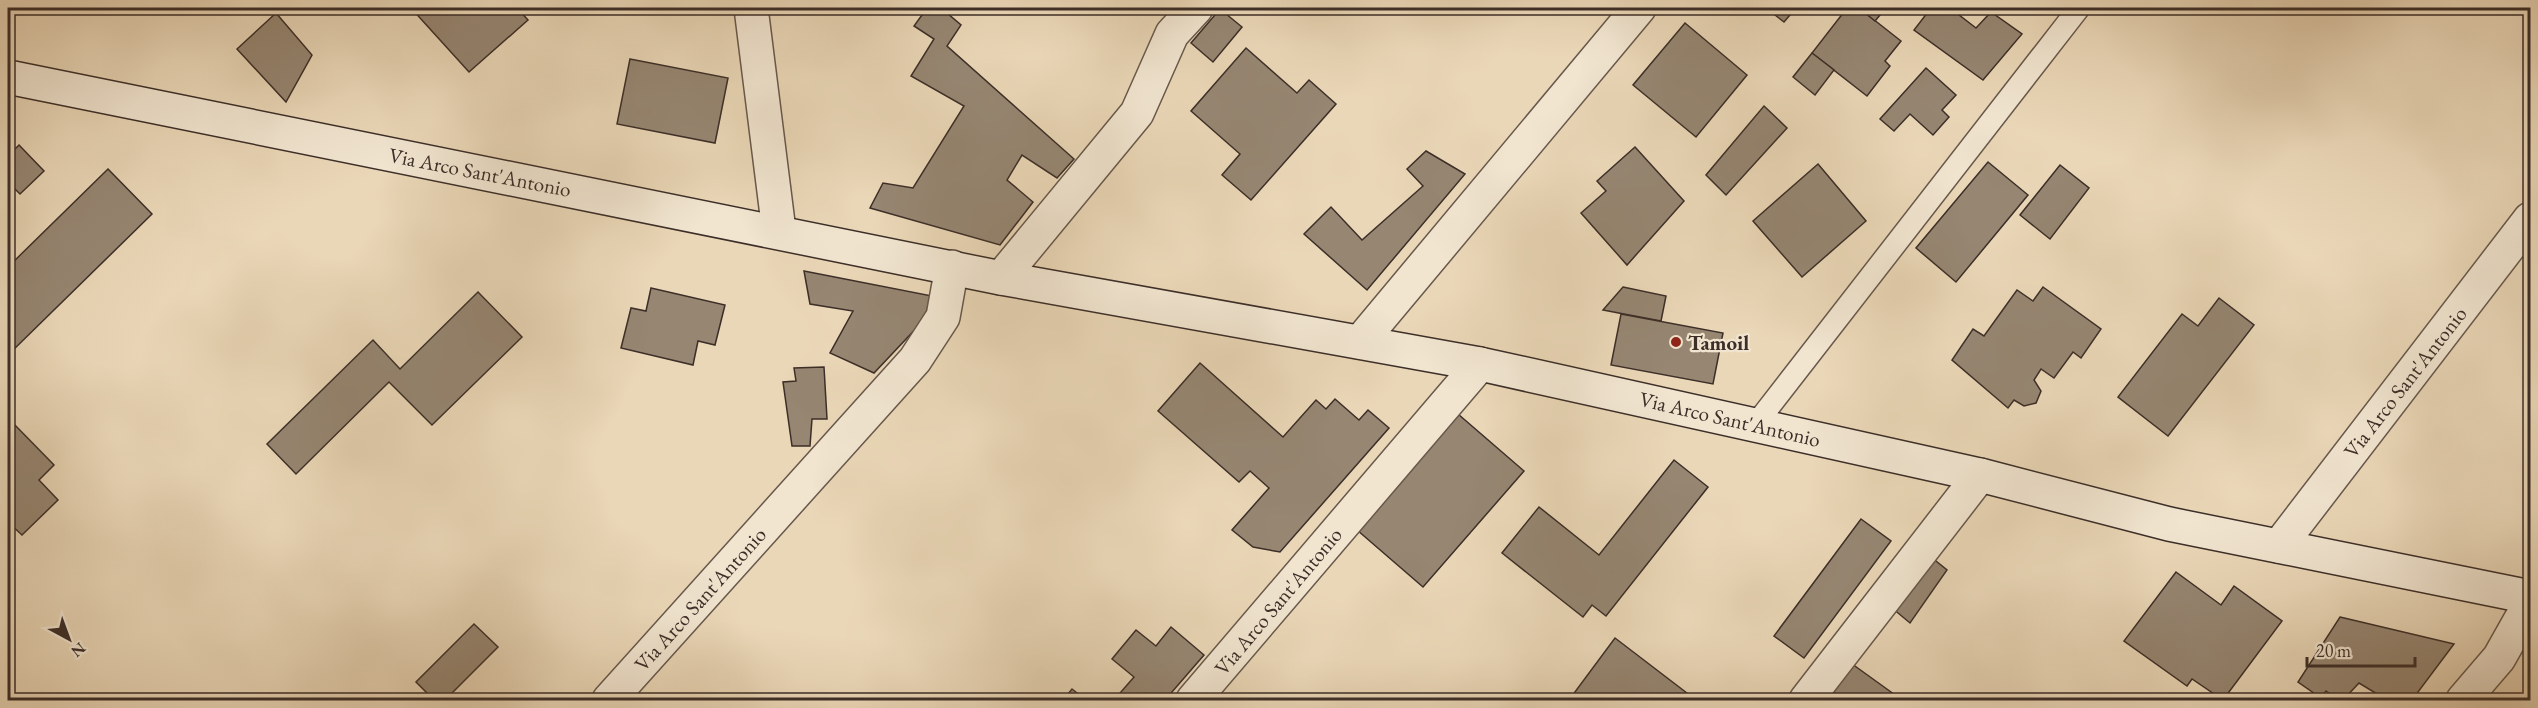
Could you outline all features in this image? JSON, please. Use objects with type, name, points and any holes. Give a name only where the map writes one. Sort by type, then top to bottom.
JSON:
[{"type":"street","points":[[751,8],[779,231]]},
{"type":"street","points":[[1001,278],[1137,113],[1172,34],[1196,8]]},
{"type":"street","points":[[1360,342],[1639,8]]},
{"type":"street","name":"Via Arco Sant'Antonio","points":[[8,77],[779,231],[1001,278],[1480,364],[1980,475],[2169,524],[2530,597]]},
{"type":"street","name":"Via Arco Sant'Antonio","points":[[2279,546],[2530,219]]},
{"type":"street","name":"Via Arco Sant'Antonio","points":[[609,700],[915,360],[943,317],[952,267]]},
{"type":"street","name":"Via Arco Sant'Antonio","points":[[1193,700],[1480,364]]},
{"type":"street","points":[[1806,700],[1980,475]]},
{"type":"street","points":[[2463,700],[2499,658],[2530,603]]},
{"type":"lane","points":[[1755,425],[2079,8]]},
{"type":"building","points":[[411,8],[517,8],[528,20],[469,72]]},
{"type":"building","points":[[927,8],[941,8],[961,25],[947,46],[1074,159],[1057,178],[1022,155],[1007,180],[1033,202],[1000,245],[870,208],[883,183],[913,188],[964,106],[911,76],[934,39],[914,26]]},
{"type":"building","points":[[1766,8],[1796,8],[1784,22]]},
{"type":"building","points":[[1847,8],[1859,8],[1901,41],[1885,61],[1890,66],[1867,96],[1812,53]]},
{"type":"building","points":[[1859,8],[1886,8],[1875,21]]},
{"type":"building","points":[[1931,8],[1950,8],[1976,28],[1991,12],[2022,34],[1983,80],[1914,30]]},
{"type":"building","points":[[1220,9],[1242,27],[1213,62],[1191,43]]},
{"type":"building","points":[[276,13],[312,55],[286,102],[237,49]]},
{"type":"building","points":[[1685,23],[1747,75],[1696,137],[1633,85]]},
{"type":"building","points":[[1246,48],[1297,93],[1309,80],[1336,104],[1251,200],[1222,175],[1240,154],[1191,111]]},
{"type":"building","points":[[1812,53],[1834,70],[1815,95],[1793,77]]},
{"type":"building","points":[[630,59],[728,78],[715,143],[617,124]]},
{"type":"building","points":[[1926,68],[1956,95],[1942,110],[1949,117],[1933,135],[1910,114],[1894,131],[1880,119]]},
{"type":"building","points":[[1764,106],[1787,128],[1726,195],[1706,175]]},
{"type":"building","points":[[19,145],[44,171],[20,194],[15,189],[8,197],[8,150],[11,153]]},
{"type":"building","points":[[1635,147],[1684,201],[1627,265],[1581,213],[1606,191],[1597,181]]},
{"type":"building","points":[[1426,151],[1465,174],[1367,290],[1304,234],[1331,207],[1362,240],[1423,186],[1407,169]]},
{"type":"building","points":[[1988,162],[2028,195],[1956,282],[1916,248]]},
{"type":"building","points":[[1818,164],[1866,221],[1802,277],[1753,221]]},
{"type":"building","points":[[2060,165],[2089,188],[2050,239],[2020,215]]},
{"type":"building","points":[[108,169],[152,214],[8,355],[8,267]]},
{"type":"building","points":[[804,271],[932,296],[923,321],[874,373],[830,353],[853,311],[810,304]]},
{"type":"building","points":[[1623,287],[1666,296],[1661,321],[1603,310]]},
{"type":"building","points":[[2043,287],[2101,329],[2081,358],[2073,352],[2054,378],[2041,369],[2034,380],[2041,391],[2036,403],[2024,406],[2014,400],[2008,408],[1952,360],[1973,329],[1984,336],[2017,290],[2033,301]]},
{"type":"building","points":[[651,288],[725,305],[715,345],[698,341],[693,365],[621,348],[631,308],[646,311]]},
{"type":"building","points":[[478,292],[522,337],[432,425],[389,382],[296,474],[267,444],[373,340],[400,369]]},
{"type":"building","points":[[2219,298],[2254,325],[2168,436],[2118,397],[2182,314],[2198,326]]},
{"type":"building","points":[[1621,314],[1723,333],[1713,384],[1611,365]]},
{"type":"building","points":[[1200,363],[1283,437],[1316,400],[1326,409],[1335,399],[1359,420],[1368,410],[1389,428],[1280,552],[1253,547],[1232,530],[1269,488],[1250,471],[1239,482],[1158,411]]},
{"type":"building","points":[[824,367],[827,419],[812,419],[810,446],[792,446],[783,382],[796,381],[794,368]]},
{"type":"building","points":[[1458,414],[1524,471],[1423,587],[1357,530]]},
{"type":"building","points":[[11,421],[54,465],[39,480],[58,500],[22,535],[8,522],[8,424]]},
{"type":"building","points":[[1674,460],[1708,487],[1606,616],[1592,605],[1583,617],[1502,553],[1539,507],[1599,555]]},
{"type":"building","points":[[1861,519],[1891,541],[1804,658],[1774,636]]},
{"type":"building","points":[[1931,557],[1947,570],[1910,623],[1892,608]]},
{"type":"building","points":[[2176,572],[2221,605],[2234,586],[2282,621],[2223,700],[2192,679],[2187,686],[2124,641]]},
{"type":"building","points":[[2340,617],[2454,644],[2412,700],[2387,700],[2359,683],[2343,700],[2339,700],[2326,691],[2321,698],[2298,682]]},
{"type":"building","points":[[474,624],[498,647],[446,699],[448,700],[423,700],[429,695],[416,682]]},
{"type":"building","points":[[1171,627],[1204,655],[1165,700],[1114,700],[1134,677],[1112,659],[1136,630],[1156,646]]},
{"type":"building","points":[[1615,638],[1696,700],[1569,700]]},
{"type":"building","points":[[1848,661],[1902,700],[1845,700],[1828,688]]},
{"type":"building","points":[[1072,689],[1086,700],[1063,700]]},
{"type":"place","name":"Tamoil","points":[[1676,342]]}]
